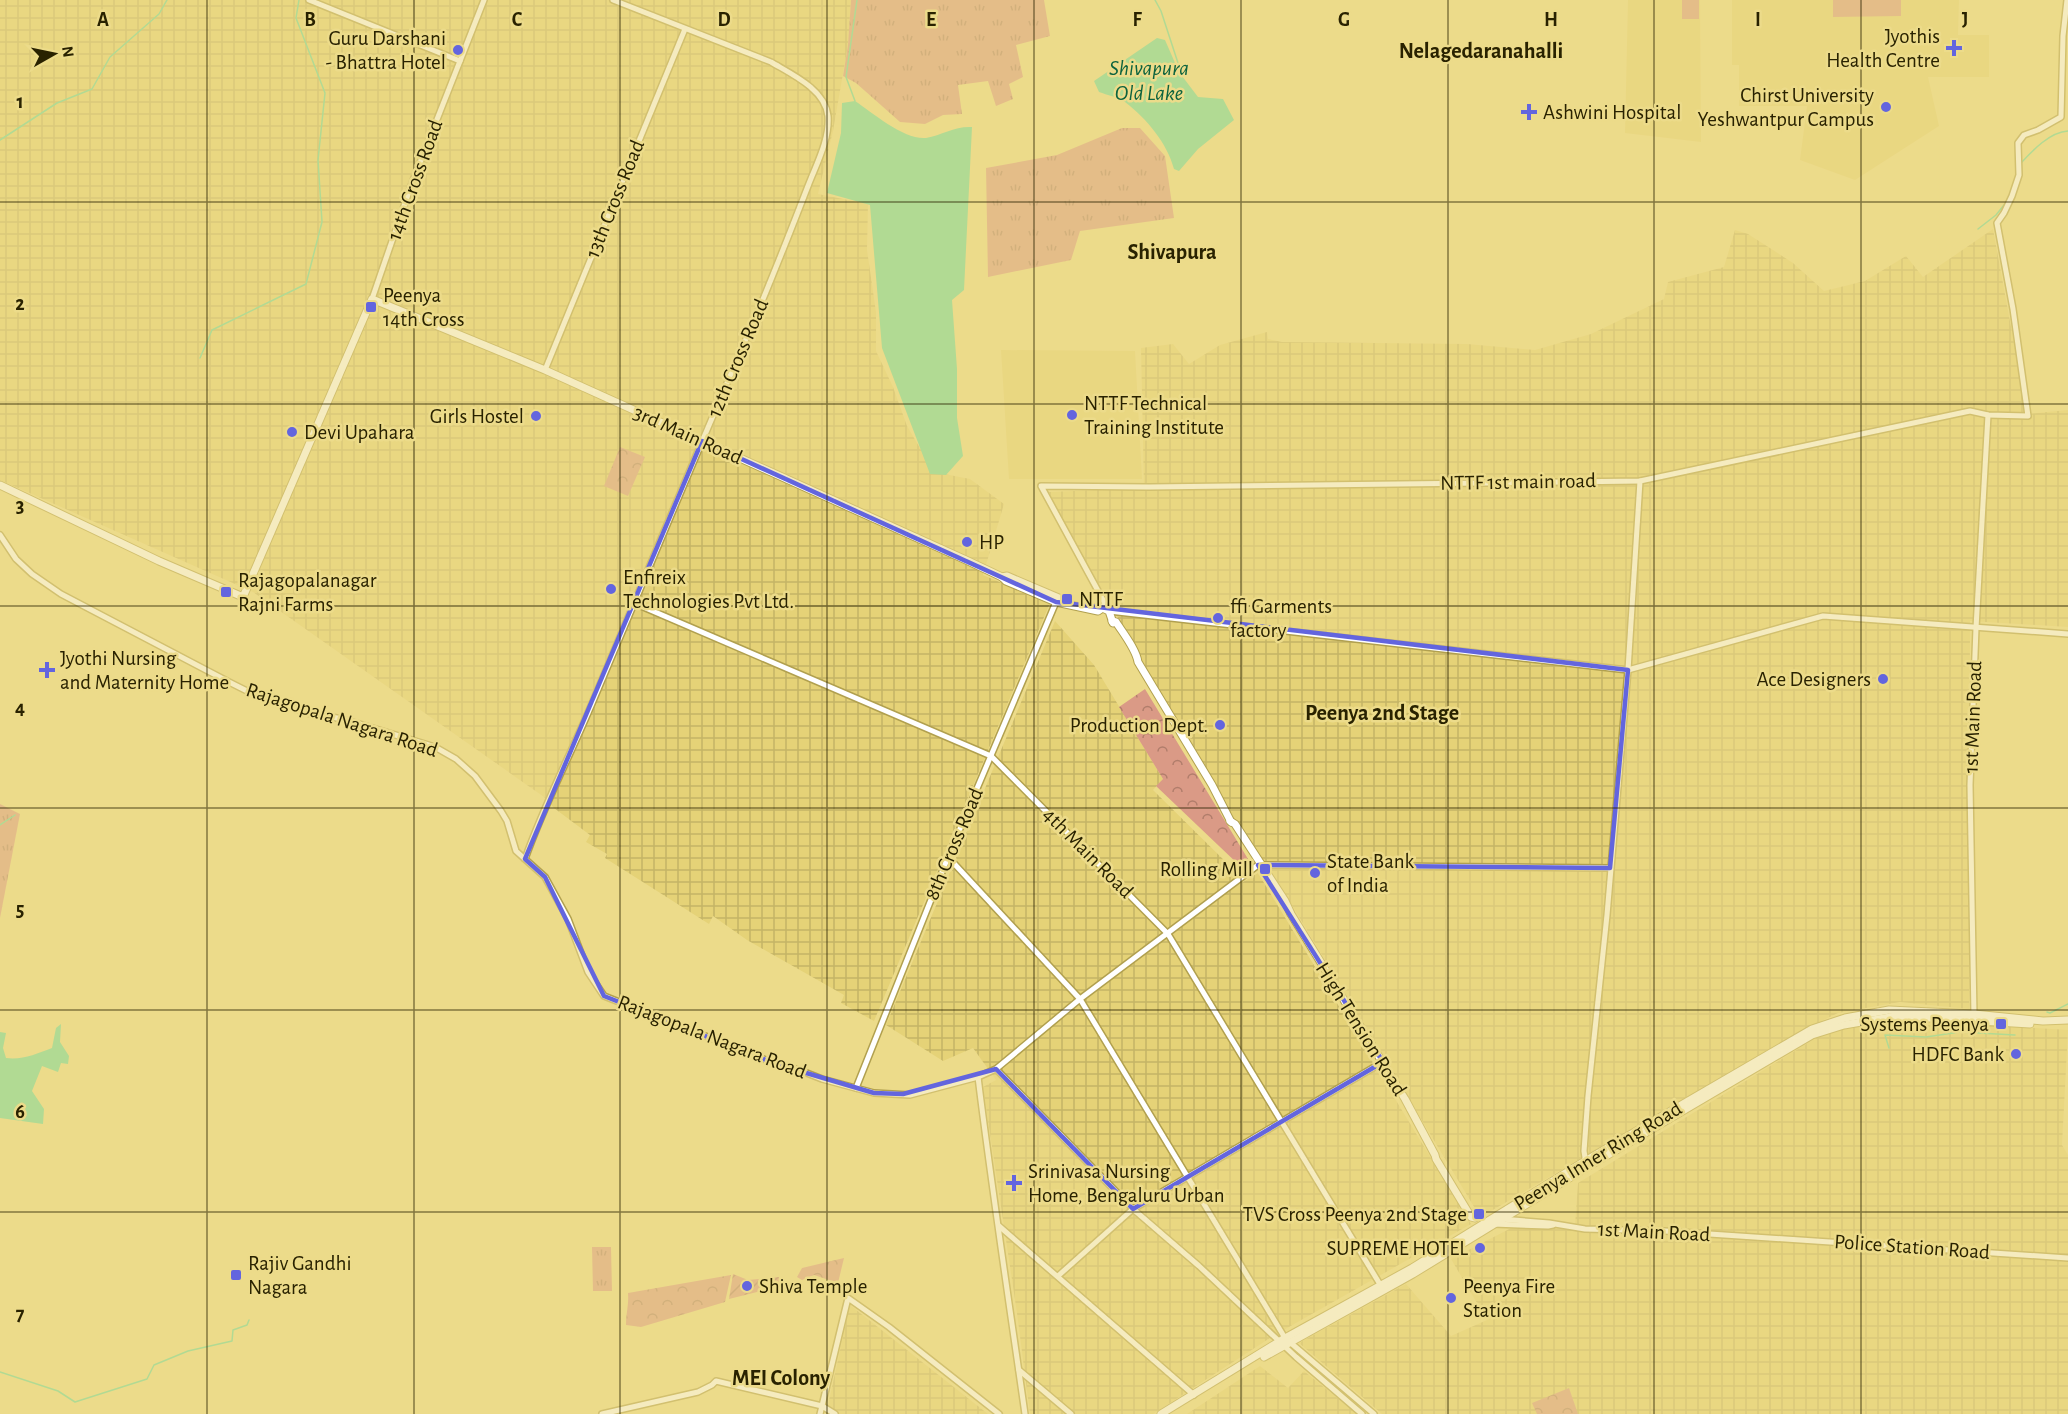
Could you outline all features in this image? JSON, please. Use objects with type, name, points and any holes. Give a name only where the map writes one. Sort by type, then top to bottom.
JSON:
[{"type":"main road","name":"3rd Main Road","points":[[372,299],[545,370],[1002,577],[1006,581],[1056,602],[1098,611],[1105,610]]},
{"type":"main road","points":[[0,485],[159,561],[243,597],[372,299]]},
{"type":"main road","name":"3rd Main Road","points":[[1002,577],[1007,576],[1056,598],[1105,610]]},
{"type":"main road","name":"High Tension Road","points":[[1105,610],[1134,661],[1138,662],[1212,785],[1230,820],[1236,824],[1285,901],[1383,1062],[1436,1155],[1436,1159],[1471,1217],[1475,1218],[1483,1228]]},
{"type":"main road","name":"Peenya Inner Ring Road","points":[[1170,1414],[1284,1342],[1413,1274],[1586,1164],[1812,1035],[1844,1025],[1896,1016],[2068,1020]]},
{"type":"main road","name":"Peenya Inner Ring Road","points":[[1974,1017],[2068,1025]]},
{"type":"main road","name":"Peenya Inner Ring Road","points":[[1161,1414],[1483,1228]]},
{"type":"street","points":[[309,0],[460,61],[484,0]]},
{"type":"street","name":"12th Cross Road","points":[[525,860],[543,812],[573,749],[780,261],[825,138],[828,116],[819,96],[808,85],[771,62],[614,0]]},
{"type":"street","name":"NTTF 1st main road","points":[[1105,610],[1041,486],[1149,487],[1640,481],[1970,411],[1988,415],[2028,416],[2013,309],[1997,223],[2008,205],[2019,176],[2018,143],[2024,135],[2061,117],[2063,36],[2067,0]]},
{"type":"street","name":"13th Cross Road","points":[[545,370],[685,29]]},
{"type":"street","name":"14th Cross Road","points":[[372,299],[412,183],[460,61]]},
{"type":"street","name":"1st Main Road","points":[[1974,1017],[1970,784],[1988,415]]},
{"type":"street","points":[[1586,1164],[1584,1151],[1588,1096],[1628,670],[1640,481]]},
{"type":"street","name":"Rajagopala Nagara Road","points":[[0,535],[16,559],[32,574],[61,594],[249,692],[307,713],[343,719],[435,747],[456,759],[475,776],[507,821],[516,851],[545,877],[568,919],[588,972],[604,996],[761,1059],[874,1093],[910,1095],[978,1077],[996,1069],[1080,999],[1260,865]]},
{"type":"street","name":"8th Cross Road","points":[[856,1088],[948,857],[1056,602]]},
{"type":"street","name":"4th Main Road","points":[[634,603],[991,756],[1168,934],[1381,1286]]},
{"type":"street","points":[[1105,610],[1628,670],[1823,616],[2068,634]]},
{"type":"street","points":[[948,857],[1080,999],[1189,1177],[1284,1342],[1374,1414]]},
{"type":"street","points":[[1260,865],[1610,868]]},
{"type":"street","points":[[1058,1276],[1133,1209],[1383,1062]]},
{"type":"street","points":[[996,1069],[1133,1209],[1362,1414]]},
{"type":"street","points":[[978,1077],[1025,1414]]},
{"type":"street","name":"1st Main Road","points":[[1500,1217],[1549,1222],[1585,1229],[1756,1237]]},
{"type":"street","name":"1st Main Road","points":[[1492,1222],[1548,1226],[1553,1224]]},
{"type":"street","points":[[999,1226],[1194,1395]]},
{"type":"street","name":"Police Station Road","points":[[1756,1237],[2068,1258]]},
{"type":"street","points":[[820,1414],[848,1298],[889,1327],[999,1414]]},
{"type":"street","points":[[1019,1370],[1071,1414]]},
{"type":"street","points":[[602,1414],[698,1392],[716,1381],[822,1406],[835,1414]]},
{"type":"highlighted area","points":[[702,441],[1056,602],[1628,670],[1610,868],[1258,865],[1383,1062],[1133,1209],[996,1069],[903,1094],[874,1093],[776,1064],[604,996],[545,877],[525,859]]},
{"type":"shaded area","points":[[0,0],[851,0],[848,45],[833,131],[818,194],[868,204],[867,250],[876,312],[876,351],[893,387],[907,426],[934,472],[970,479],[1004,504],[983,575],[1050,603],[874,1021],[841,1003],[844,995],[747,940],[713,916],[709,924],[605,858],[607,854],[586,842],[590,835],[554,808],[544,797],[253,592],[0,480]]},
{"type":"shaded area","points":[[1628,0],[1700,0],[1701,142],[1625,133]]},
{"type":"shaded area","points":[[1732,0],[1959,0],[1958,35],[1989,35],[1989,77],[1928,77],[1939,126],[1855,180],[1800,160],[1807,106],[1739,106],[1739,65],[1732,65]]},
{"type":"shaded area","points":[[1993,229],[2027,414],[2068,410],[2068,627],[1970,621],[1969,1009],[1900,1002],[1838,1013],[1799,1032],[1491,1211],[1479,1215],[1287,897],[1240,832],[1062,520],[1049,492],[1144,488],[1141,348],[1173,344],[1189,364],[1220,345],[1267,332],[1268,339],[1282,342],[1467,344],[1535,350],[1591,334],[1664,299],[1668,282],[1724,267],[1735,230],[1748,234],[1793,263],[1824,291],[1865,281],[1906,256],[1923,277]]},
{"type":"shaded area","name":"NTTF Technical Training Institute","points":[[1001,350],[1135,351],[1142,479],[1009,479]]},
{"type":"shaded area","points":[[1055,621],[1094,665],[1163,779],[1153,790],[1234,870],[1243,882],[1258,873],[1471,1224],[1273,1336],[1153,1414],[1030,1414],[983,1087],[996,1080],[973,1048],[943,1061],[886,1025]]},
{"type":"shaded area","points":[[1892,1019],[2068,1030],[2062,1145],[2068,1155],[2068,1414],[1382,1414],[1299,1343],[1406,1284],[1451,1336],[1487,1320],[1451,1259],[1517,1225],[1575,1226],[1578,1183],[1826,1032]]},
{"type":"shaded area","points":[[850,1305],[988,1414],[826,1414]]},
{"type":"shaded area","points":[[1260,1366],[1288,1388],[1304,1371],[1357,1414],[1187,1414]]},
{"type":"green space","points":[[851,0],[1044,0],[1050,36],[1016,45],[1023,77],[1009,84],[1013,99],[996,106],[988,81],[958,85],[962,114],[943,115],[925,124],[900,122],[856,83],[843,76]]},
{"type":"green space","points":[[1682,0],[1699,0],[1699,19],[1682,19]]},
{"type":"green space","points":[[1833,0],[1901,0],[1901,16],[1833,17]]},
{"type":"green space","points":[[1122,128],[1140,128],[1165,156],[1174,218],[1080,231],[1071,260],[988,277],[986,168],[1057,155]]},
{"type":"green space","points":[[620,447],[645,457],[628,496],[604,486]]},
{"type":"green space","points":[[1145,689],[1248,859],[1240,866],[1156,786],[1163,779],[1119,707]]},
{"type":"green space","points":[[0,804],[20,814],[0,918]]},
{"type":"green space","points":[[592,1247],[611,1247],[612,1291],[593,1291]]},
{"type":"green space","points":[[844,1258],[838,1283],[814,1275],[802,1280],[797,1277],[802,1268]]},
{"type":"green space","points":[[733,1274],[748,1280],[779,1277],[781,1286],[729,1299]]},
{"type":"green space","points":[[731,1275],[725,1302],[641,1327],[626,1325],[628,1293]]},
{"type":"green space","points":[[1569,1388],[1578,1414],[1537,1414],[1532,1403]]},
{"type":"water","name":"Shivapura Old Lake","points":[[1157,38],[1165,40],[1179,72],[1198,97],[1223,99],[1234,120],[1198,149],[1179,171],[1174,169],[1161,141],[1141,116],[1122,100],[1099,92],[1094,81]]},
{"type":"water","points":[[855,101],[889,125],[917,137],[926,138],[960,128],[972,127],[964,290],[952,300],[957,369],[957,418],[963,456],[946,475],[930,474],[882,348],[870,205],[827,193],[841,133],[842,103]]},
{"type":"water","points":[[61,1024],[60,1042],[69,1056],[68,1064],[61,1063],[58,1072],[42,1066],[32,1091],[44,1109],[43,1124],[0,1118],[0,1032],[6,1033],[3,1048],[6,1058],[18,1058],[52,1048],[56,1028]]},
{"type":"waterway","points":[[0,140],[57,103],[92,89],[110,57],[159,14],[167,0]]},
{"type":"waterway","points":[[200,358],[212,330],[306,284],[322,222],[318,160],[325,93],[296,18],[299,0]]},
{"type":"waterway","points":[[855,101],[846,77],[857,0]]},
{"type":"waterway","points":[[1155,0],[1161,11],[1178,63]]},
{"type":"waterway","points":[[2021,163],[2048,138],[2068,131]]},
{"type":"waterway","points":[[1978,229],[1996,215],[2008,200]]},
{"type":"waterway","points":[[0,825],[15,815]]},
{"type":"waterway","points":[[2047,1012],[2050,1013],[2068,1004]]},
{"type":"waterway","points":[[1889,1048],[1885,1035],[1926,1037],[1960,1032],[2015,1035]]},
{"type":"waterway","points":[[0,1372],[58,1391],[75,1402],[147,1379],[154,1365],[188,1351],[232,1341],[233,1330],[247,1325],[249,1320]]},
{"type":"place","name":"Jyothis Health Centre","points":[[1954,48]]},
{"type":"place","name":"Guru Darshani - Bhattra Hotel","points":[[458,50]]},
{"type":"place","name":"Chirst University Yeshwantpur Campus","points":[[1886,107]]},
{"type":"place","name":"Ashwini Hospital","points":[[1529,112]]},
{"type":"place","name":"Peenya 14th Cross","points":[[371,307]]},
{"type":"place","name":"NTTF Technical Training Institute","points":[[1072,415]]},
{"type":"place","name":"Girls Hostel","points":[[536,416]]},
{"type":"place","name":"Devi Upahara","points":[[292,432]]},
{"type":"place","name":"HP","points":[[967,542]]},
{"type":"place","name":"Enfireix Technologies Pvt Ltd.","points":[[611,589]]},
{"type":"place","name":"Rajagopalanagar Rajni Farms","points":[[226,592]]},
{"type":"place","name":"NTTF","points":[[1067,599]]},
{"type":"place","name":"ffi Garments factory","points":[[1218,618]]},
{"type":"place","name":"Jyothi Nursing and Maternity Home","points":[[47,670]]},
{"type":"place","name":"Ace Designers","points":[[1883,679]]},
{"type":"place","name":"Production Dept.","points":[[1220,725]]},
{"type":"place","name":"Rolling Mill","points":[[1265,869]]},
{"type":"place","name":"State Bank of India","points":[[1315,873]]},
{"type":"place","name":"Systems Peenya","points":[[2001,1024]]},
{"type":"place","name":"HDFC Bank","points":[[2016,1054]]},
{"type":"place","name":"Srinivasa Nursing Home, Bengaluru Urban","points":[[1014,1183]]},
{"type":"place","name":"TVS Cross Peenya 2nd Stage","points":[[1479,1214]]},
{"type":"place","name":"SUPREME HOTEL","points":[[1480,1248]]},
{"type":"place","name":"Rajiv Gandhi Nagara","points":[[236,1275]]},
{"type":"place","name":"Shiva Temple","points":[[747,1286]]},
{"type":"place","name":"Peenya Fire Station","points":[[1451,1298]]},
{"type":"district","name":"Nelagedaranahalli","points":[[1481,51]]},
{"type":"district","name":"Shivapura","points":[[1172,252]]},
{"type":"district","name":"Peenya 2nd Stage","points":[[1382,713]]},
{"type":"district","name":"MEI Colony","points":[[781,1378]]}]
